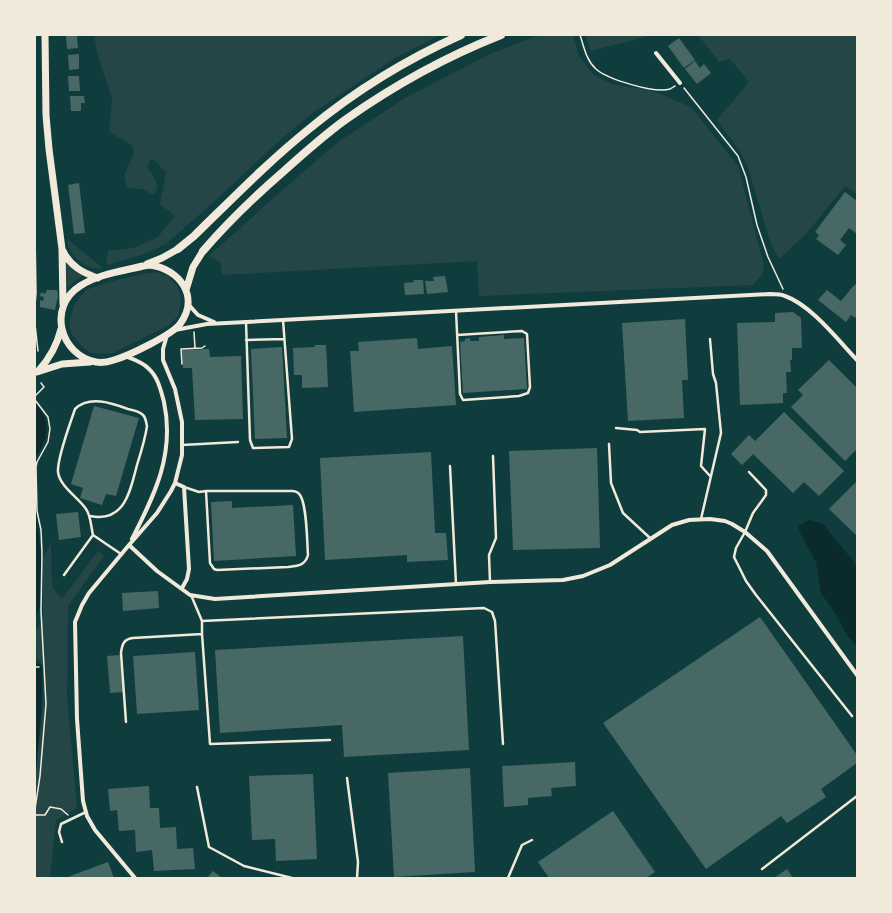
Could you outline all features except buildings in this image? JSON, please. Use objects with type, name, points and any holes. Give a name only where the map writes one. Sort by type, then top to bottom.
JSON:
[{"type":"highway","points":[[178,249],[194,236],[278,156],[322,119],[382,77],[413,59],[461,35]]},
{"type":"highway","points":[[203,251],[221,230],[264,188],[319,140],[344,121],[415,75],[463,51],[501,35]]},
{"type":"main road","points":[[45,35],[46,115],[62,249],[63,306]]},
{"type":"main road","points":[[62,249],[72,264],[84,272],[98,278]]},
{"type":"main road","points":[[36,373],[53,351],[61,327],[61,314],[63,306],[67,298],[79,286],[98,278],[143,266],[178,249]]},
{"type":"main road","points":[[36,373],[62,364],[114,360],[125,356],[175,330],[183,319],[187,303],[186,290],[193,267],[203,251]]},
{"type":"main road","points":[[143,266],[160,266],[167,269],[179,278],[186,290]]},
{"type":"main road","points":[[61,327],[66,340],[74,351],[91,361],[100,362]]},
{"type":"street","points":[[656,53],[680,83]]},
{"type":"street","points":[[175,330],[196,325],[219,323],[770,294],[784,295],[798,302],[812,312],[857,360]]},
{"type":"street","points":[[187,303],[198,315],[211,322],[219,323]]},
{"type":"street","points":[[135,878],[95,830],[83,801],[77,719],[75,622],[89,593],[157,513],[171,492],[175,483],[180,465],[182,422],[178,399],[163,357],[163,349],[167,335]]},
{"type":"street","points":[[125,356],[144,365],[153,374],[162,394],[168,436],[164,463],[160,476],[143,517],[129,545]]},
{"type":"street","points":[[175,483],[184,487],[189,569],[187,579],[182,588]]},
{"type":"street","points":[[129,545],[157,571],[190,595],[215,600],[490,582],[563,580],[583,576],[610,565],[672,525],[689,520],[702,519],[725,521],[745,532],[767,551],[855,669],[857,674]]},
{"type":"lane","points":[[456,310],[457,335],[460,394],[463,400],[519,396],[528,393],[530,387],[528,334],[522,331],[457,335]]},
{"type":"lane","points":[[246,322],[250,440],[253,448],[289,447],[292,439],[283,320]]},
{"type":"lane","points":[[246,340],[284,339]]},
{"type":"lane","points":[[702,519],[710,476],[721,433],[716,383],[712,374],[710,339]]},
{"type":"lane","points":[[64,575],[93,535],[90,516],[86,509],[64,484],[58,473],[59,463],[75,409],[83,403],[96,401],[114,404],[138,412],[145,418],[147,426],[128,496],[119,509],[110,515],[102,518],[90,516]]},
{"type":"lane","points":[[616,428],[637,430],[640,432],[705,429],[701,466],[710,476]]},
{"type":"lane","points":[[182,445],[238,442]]},
{"type":"lane","points":[[609,444],[611,483],[624,512],[650,538]]},
{"type":"lane","points":[[490,582],[489,555],[496,538],[493,456]]},
{"type":"lane","points":[[450,466],[456,584]]},
{"type":"lane","points":[[749,472],[766,490],[766,495],[753,513],[736,548],[734,557],[746,581],[756,595],[852,716]]},
{"type":"lane","points":[[184,487],[198,492],[292,491],[300,494],[305,511],[308,555],[306,561],[299,565],[288,567],[214,569],[210,562],[206,492]]},
{"type":"lane","points":[[93,535],[121,554]]},
{"type":"lane","points":[[190,595],[202,621],[210,744],[330,740]]},
{"type":"lane","points":[[202,621],[484,608],[492,612],[495,621],[503,744]]},
{"type":"lane","points":[[126,722],[121,653],[122,646],[125,641],[128,638],[202,634]]},
{"type":"lane","points":[[347,778],[358,862],[357,878]]},
{"type":"lane","points":[[197,787],[209,847],[244,866],[292,878]]},
{"type":"lane","points":[[762,869],[857,796]]},
{"type":"lane","points":[[62,842],[59,832],[61,824],[86,811]]},
{"type":"lane","points":[[508,878],[522,845],[532,840]]},
{"type":"path","points":[[580,35],[588,60],[604,75],[617,81],[657,89],[669,89],[680,83],[738,156],[746,177],[768,257],[782,284],[784,295]]},
{"type":"path","points":[[35,234],[35,305]]},
{"type":"path","points":[[35,324],[38,351]]},
{"type":"path","points":[[194,332],[195,348]]},
{"type":"path","points":[[182,364],[181,349],[202,348],[205,346]]},
{"type":"path","points":[[35,396],[44,387],[41,383]]},
{"type":"path","points":[[35,400],[48,417],[50,429],[48,442],[37,462],[36,467],[37,511],[42,553],[41,611],[46,704],[40,776],[35,809]]},
{"type":"path","points":[[35,815],[45,816],[50,807],[61,809]]},
{"type":"shaded area","points":[[94,35],[440,35],[395,58],[314,112],[280,140],[166,244],[142,255],[106,265],[108,251],[133,248],[158,237],[175,216],[160,204],[166,173],[152,158],[147,167],[153,175],[158,187],[154,195],[142,189],[127,188],[124,176],[134,153],[132,145],[109,132],[112,98],[97,53]]},
{"type":"shaded area","points":[[539,35],[573,35],[579,56],[594,75],[612,84],[653,91],[691,107],[738,166],[764,266],[762,275],[753,285],[479,296],[477,261],[222,275],[220,262],[209,256],[338,142],[405,98],[490,54]]},
{"type":"shaded area","points":[[586,35],[653,35],[590,51]]},
{"type":"shaded area","points":[[698,35],[857,35],[857,194],[845,186],[806,234],[779,259],[770,242],[748,167],[739,150],[717,120],[749,82],[730,59],[719,62]]},
{"type":"shaded area","points":[[67,239],[103,268],[90,268],[79,261],[71,251]]},
{"type":"shaded area","points":[[66,263],[83,276],[76,280],[68,288],[65,265]]},
{"type":"shaded area","points":[[156,272],[168,276],[178,287],[181,299],[179,315],[168,326],[113,353],[92,353],[78,342],[72,334],[69,325],[74,305],[86,290],[105,283],[141,274]]},
{"type":"shaded area","points":[[35,404],[43,414],[46,431],[44,443],[35,458]]},
{"type":"shaded area","points":[[35,516],[40,547],[41,584],[40,604],[35,622]]},
{"type":"shaded area","points":[[809,520],[823,524],[854,562],[857,569],[857,646],[846,634],[835,613],[821,593],[816,562],[801,535],[798,526]]},
{"type":"shaded area","points":[[51,543],[52,587],[62,599],[98,551],[104,556],[68,606],[67,697],[77,808],[56,820],[50,878],[35,878],[35,784],[43,701],[44,666],[37,659],[35,629],[38,628],[43,616],[43,558]]},
{"type":"shaded area","points":[[35,663],[39,664],[42,668],[41,714],[35,780]]}]
